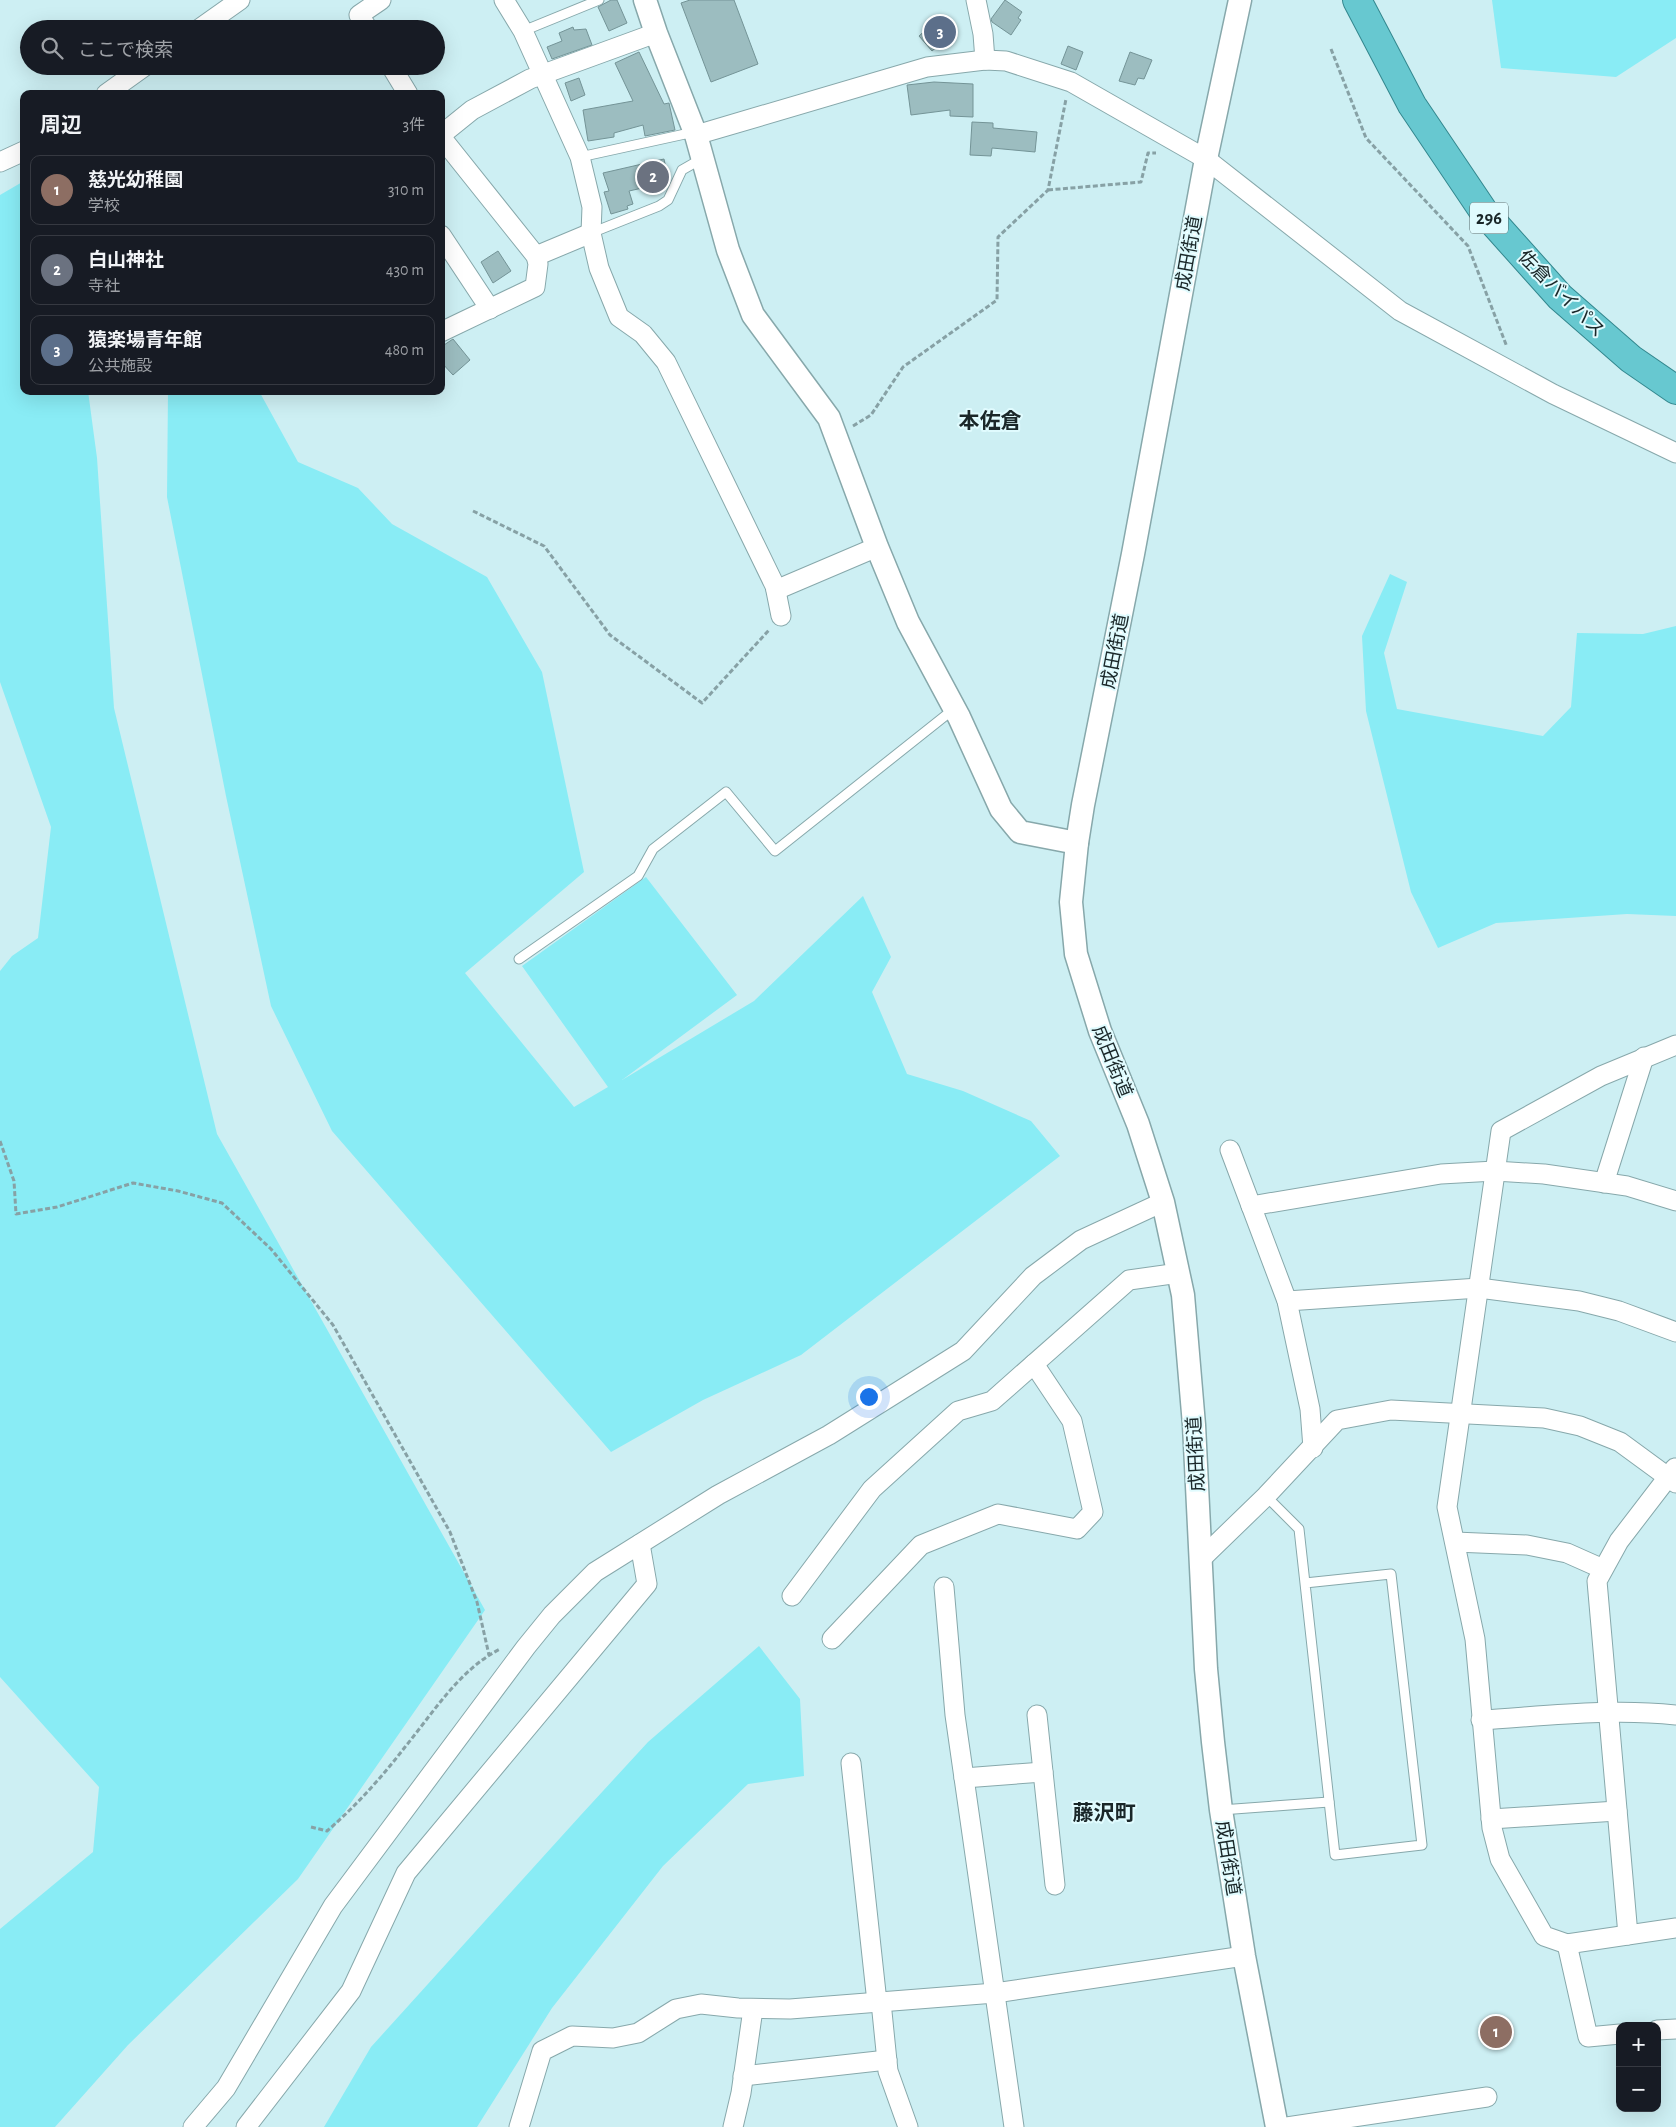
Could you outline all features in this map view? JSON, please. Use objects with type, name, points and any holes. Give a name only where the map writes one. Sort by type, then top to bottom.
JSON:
[{"type":"highway","name":"佐倉バイパス","points":[[1357,0],[1412,105],[1484,212],[1560,296],[1631,359],[1676,390]]},
{"type":"street","points":[[212,20],[240,0]]},
{"type":"street","points":[[362,20],[359,15],[381,0]]},
{"type":"street","points":[[504,0],[523,31],[544,74],[580,157],[592,207],[592,233],[599,268],[619,317],[643,334],[666,362],[776,590],[781,616]]},
{"type":"street","points":[[645,0],[696,135],[728,250],[753,315],[829,418],[877,547],[908,622],[955,708],[1002,809],[1020,832],[1076,843]]},
{"type":"street","points":[[976,0],[983,34],[985,60]]},
{"type":"street","name":"成田街道","points":[[1240,0],[1206,160],[1133,554],[1076,843],[1071,902],[1076,954],[1100,1031],[1138,1124],[1164,1202],[1183,1295],[1194,1425],[1206,1669],[1221,1810],[1244,1956],[1277,2127]]},
{"type":"street","points":[[445,133],[472,110],[530,79],[656,33]]},
{"type":"street","points":[[696,135],[927,67],[985,60],[1006,62],[1071,82],[1206,160],[1400,311],[1518,376],[1676,453]]},
{"type":"street","points":[[112,90],[132,75]]},
{"type":"street","points":[[396,75],[406,90]]},
{"type":"street","points":[[445,141],[536,256],[538,264],[535,287],[445,330]]},
{"type":"street","points":[[0,162],[20,153]]},
{"type":"street","points":[[536,256],[592,233]]},
{"type":"street","points":[[445,240],[490,309]]},
{"type":"street","points":[[776,590],[877,547]]},
{"type":"street","points":[[1676,1045],[1601,1076],[1501,1131],[1447,1508],[1475,1639],[1491,1819],[1500,1859],[1544,1936],[1567,1944],[1676,1928]]},
{"type":"street","points":[[1604,1183],[1644,1057]]},
{"type":"street","points":[[1230,1150],[1287,1301],[1310,1409],[1312,1448]]},
{"type":"street","points":[[1251,1206],[1441,1174],[1496,1171],[1544,1174],[1627,1186],[1676,1200]]},
{"type":"street","points":[[192,2127],[226,2088],[333,1906],[526,1647],[552,1615],[595,1572],[718,1495],[829,1436],[963,1351],[1033,1276],[1081,1240],[1164,1202]]},
{"type":"street","points":[[792,1596],[872,1489],[958,1411],[992,1401],[1129,1280],[1178,1273]]},
{"type":"street","points":[[1287,1301],[1478,1288],[1579,1301],[1619,1311],[1676,1332]]},
{"type":"street","points":[[832,1639],[921,1545],[998,1514],[1077,1529],[1093,1512],[1072,1421],[1034,1364]]},
{"type":"street","points":[[1200,1560],[1266,1496],[1337,1420],[1391,1410],[1544,1418],[1580,1426],[1620,1442],[1673,1476],[1619,1542],[1597,1581],[1628,1935]]},
{"type":"street","points":[[1455,1542],[1526,1545],[1567,1553],[1603,1569]]},
{"type":"street","points":[[246,2127],[351,1991],[406,1873],[647,1584],[640,1544]]},
{"type":"street","points":[[944,1588],[955,1715],[1014,2127]]},
{"type":"street","points":[[1481,1720],[1608,1711],[1643,1711],[1676,1715]]},
{"type":"street","points":[[1037,1715],[1055,1885]]},
{"type":"street","points":[[851,1763],[888,2070],[908,2127]]},
{"type":"street","points":[[964,1778],[1043,1772]]},
{"type":"street","points":[[1491,1819],[1617,1811]]},
{"type":"street","points":[[1567,1944],[1588,2037],[1616,2034]]},
{"type":"street","points":[[519,2127],[542,2051],[572,2036],[613,2038],[638,2033],[676,2009],[701,2004],[790,2009],[996,1993],[1244,1956]]},
{"type":"street","points":[[733,2127],[753,2008]]},
{"type":"street","points":[[1661,2030],[1676,2029]]},
{"type":"street","points":[[743,2076],[887,2060]]},
{"type":"street","points":[[1287,2127],[1487,2097]]},
{"type":"lane","points":[[523,31],[599,0]]},
{"type":"lane","points":[[580,157],[685,134],[696,135]]},
{"type":"lane","points":[[592,233],[659,206],[668,200],[682,170],[703,158]]},
{"type":"lane","points":[[519,959],[638,876],[653,849],[726,792],[775,852],[955,708]]},
{"type":"lane","points":[[1266,1496],[1299,1529],[1335,1855],[1422,1845],[1391,1574],[1305,1583]]},
{"type":"lane","points":[[1221,1810],[1329,1802]]},
{"type":"path","points":[[1331,49],[1366,138],[1468,246],[1518,376]]},
{"type":"path","points":[[836,436],[871,415],[903,367],[998,300],[998,237],[1048,190],[1066,98]]},
{"type":"path","points":[[1048,190],[1141,182],[1148,153],[1157,153]]},
{"type":"path","points":[[473,511],[544,546],[610,635],[702,703],[781,616]]},
{"type":"path","points":[[0,1141],[14,1181],[16,1214],[57,1207],[133,1183],[178,1191],[222,1203],[272,1249],[333,1325],[450,1532],[478,1602],[489,1655],[460,1679],[403,1751],[346,1814],[327,1831],[311,1827]]},
{"type":"shaded area","points":[[1492,0],[1676,0],[1676,38],[1616,77],[1501,68]]},
{"type":"shaded area","points":[[20,183],[20,395],[89,395],[97,458],[114,708],[217,1134],[485,1610],[298,1879],[128,2045],[55,2127],[0,2127],[0,1929],[93,1852],[99,1787],[0,1677],[0,971],[12,956],[38,938],[51,827],[0,682],[0,195]]},
{"type":"shaded area","points":[[168,395],[261,395],[298,462],[358,488],[392,524],[487,577],[542,672],[584,872],[465,973],[574,1107],[608,1087],[522,966],[646,877],[737,995],[622,1080],[754,1001],[863,896],[891,957],[872,992],[907,1074],[963,1091],[1031,1121],[1060,1156],[801,1355],[703,1400],[611,1452],[332,1131],[271,1006],[226,796],[167,497]]},
{"type":"shaded area","points":[[1390,574],[1407,582],[1384,653],[1397,709],[1543,736],[1571,707],[1577,633],[1643,634],[1676,626],[1676,916],[1627,914],[1496,923],[1438,948],[1411,892],[1366,711],[1362,636]]},
{"type":"shaded area","points":[[759,1646],[800,1699],[804,1776],[748,1784],[663,1866],[552,2008],[477,2127],[324,2127],[371,2047],[648,1742]]},
{"type":"building","points":[[611,0],[617,0],[627,23],[609,31],[598,7]]},
{"type":"building","points":[[690,0],[734,0],[758,64],[711,82],[681,3]]},
{"type":"building","points":[[1005,0],[1022,12],[1018,18],[1021,20],[1011,35],[992,22],[991,19]]},
{"type":"building","points":[[942,15],[956,31],[932,51],[919,36]]},
{"type":"building","points":[[573,27],[574,30],[586,29],[592,45],[552,59],[547,47],[562,41],[559,33]]},
{"type":"building","points":[[1068,46],[1083,52],[1076,70],[1061,64]]},
{"type":"building","points":[[639,52],[664,104],[669,103],[675,130],[645,136],[643,125],[614,133],[614,137],[588,141],[583,110],[633,101],[615,63]]},
{"type":"building","points":[[1130,52],[1152,60],[1144,79],[1138,78],[1135,85],[1119,81]]},
{"type":"building","points":[[579,78],[585,95],[571,101],[565,83]]},
{"type":"building","points":[[934,82],[973,84],[973,117],[950,116],[950,110],[911,115],[907,85]]},
{"type":"building","points":[[972,122],[993,123],[993,128],[1037,132],[1035,152],[992,148],[991,156],[970,155]]},
{"type":"building","points":[[664,159],[669,182],[629,191],[633,204],[627,206],[628,209],[611,214],[604,192],[609,191],[603,173]]},
{"type":"building","points":[[498,251],[511,271],[493,283],[481,262]]},
{"type":"building","points":[[453,339],[470,360],[453,375],[445,366],[445,344]]},
{"type":"place","name":"猿楽場青年館","points":[[940,32]]},
{"type":"place","name":"白山神社","points":[[653,177]]},
{"type":"place","name":"慈光幼稚園","points":[[1496,2032]]},
{"type":"district","name":"本佐倉","points":[[990,421]]},
{"type":"district","name":"藤沢町","points":[[1104,1813]]}]
